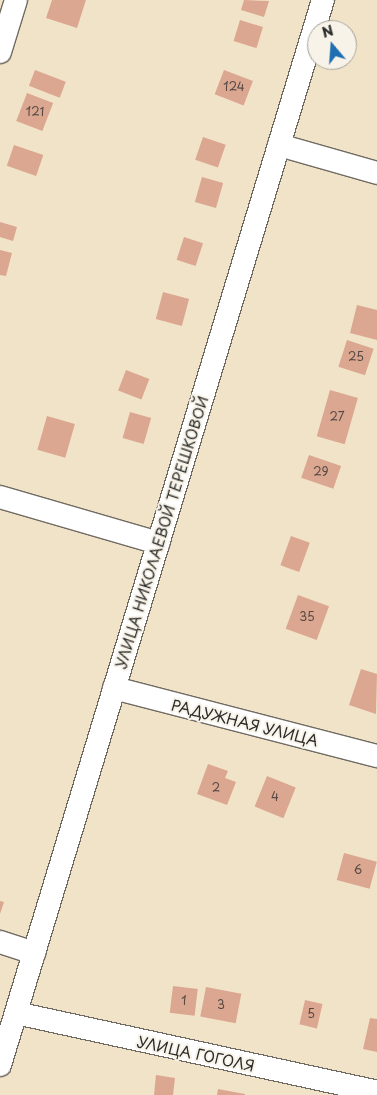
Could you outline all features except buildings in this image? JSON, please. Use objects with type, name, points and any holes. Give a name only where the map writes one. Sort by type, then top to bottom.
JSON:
[{"type":"street","points":[[0,52],[16,0]]},
{"type":"street","name":"УЛИЦА НИКОЛАЕВОЙ ТЕРЕШКОВОЙ","points":[[0,1065],[323,0]]},
{"type":"street","points":[[279,146],[377,173]]},
{"type":"street","points":[[0,497],[158,543]]},
{"type":"street","name":"РАДУЖНАЯ УЛИЦА","points":[[114,688],[377,756]]},
{"type":"street","points":[[0,942],[34,953]]},
{"type":"street","name":"УЛИЦА ГОГОЛЯ","points":[[16,1013],[377,1092]]}]
